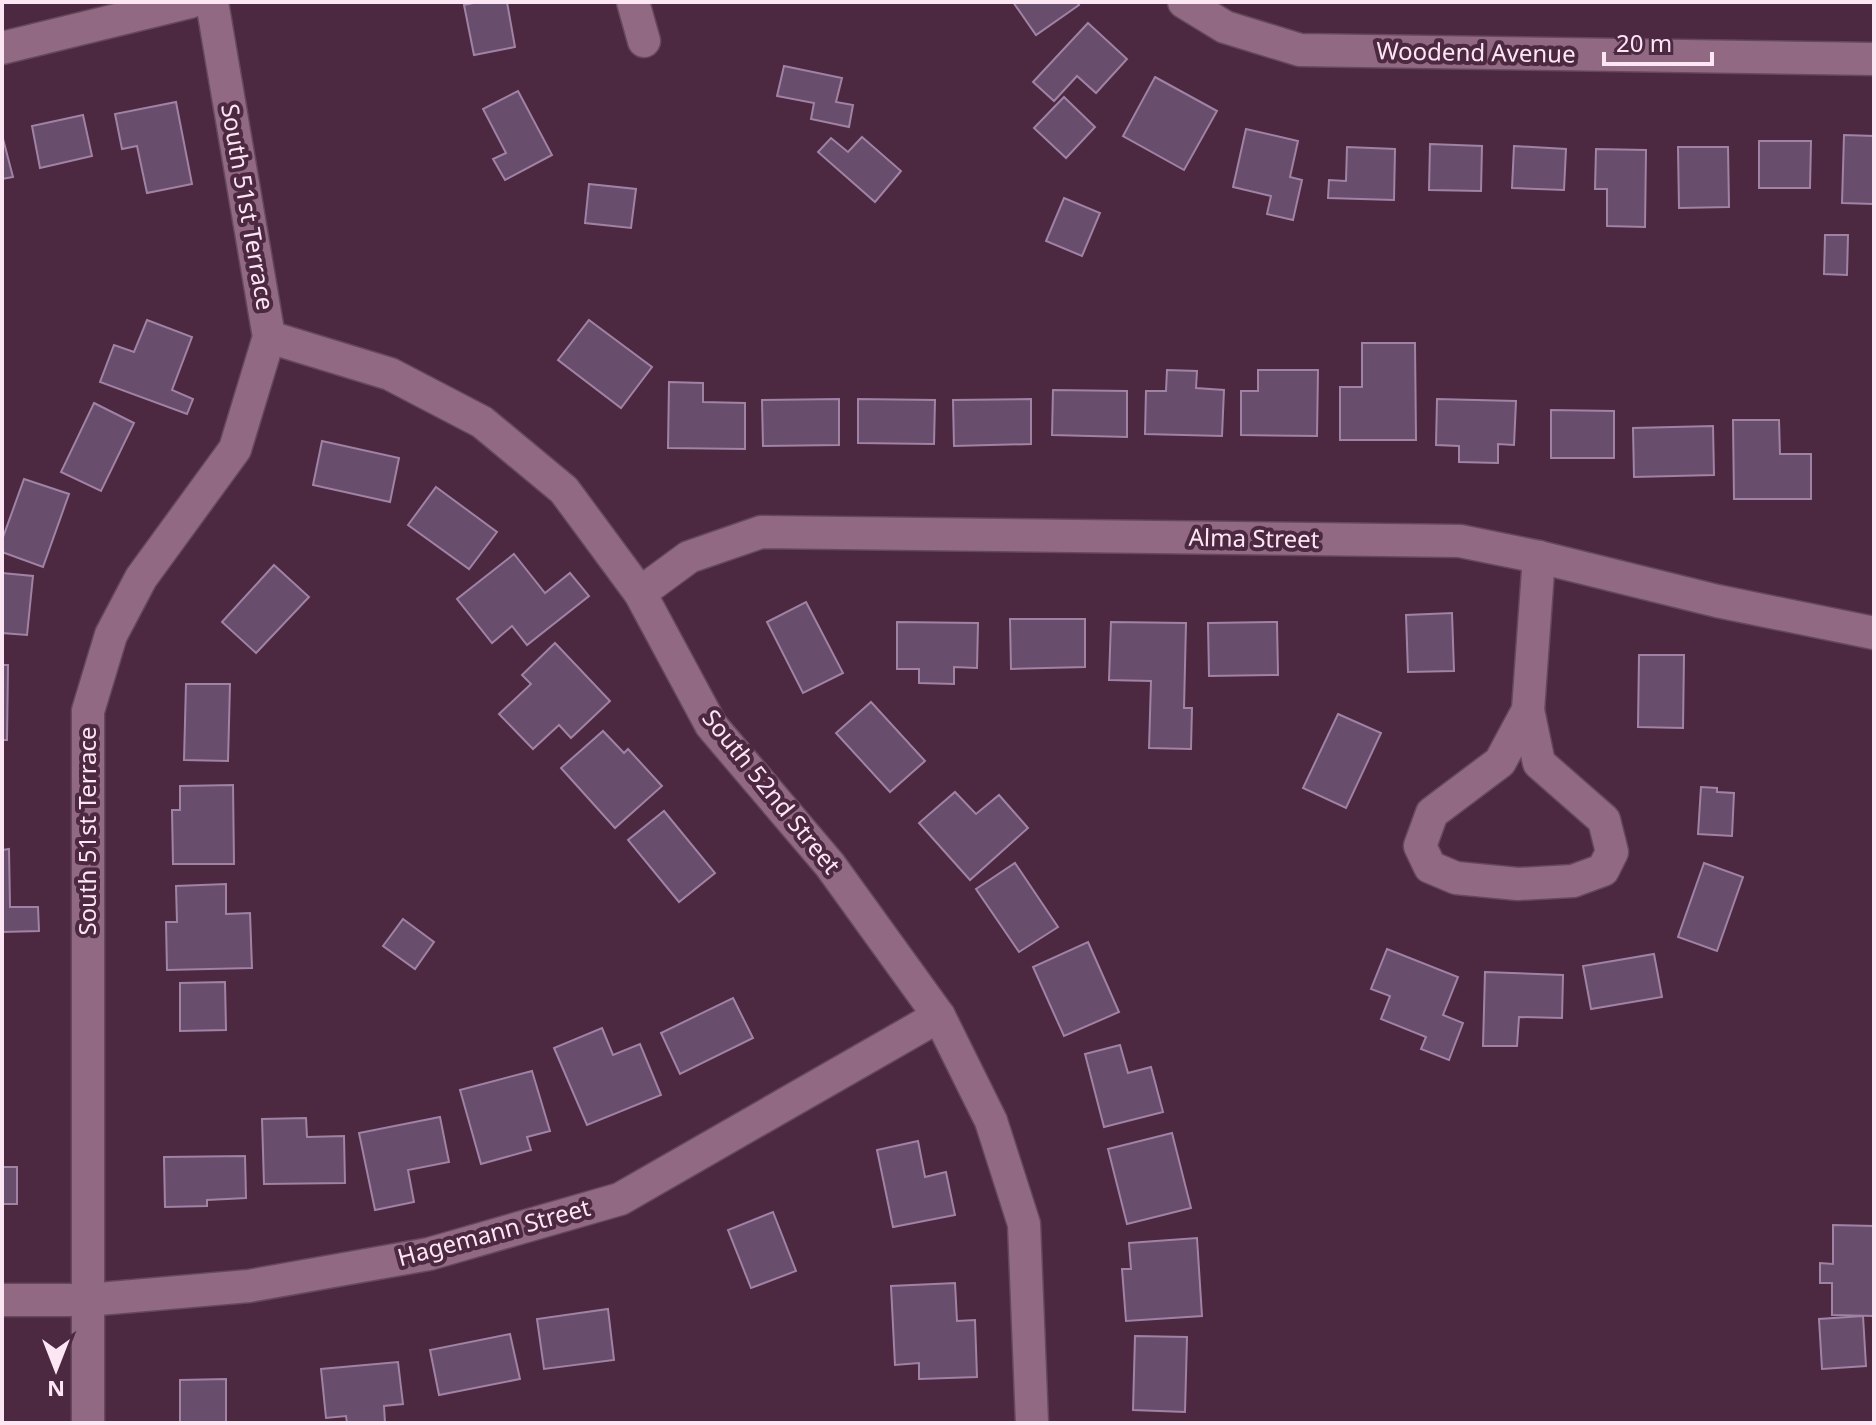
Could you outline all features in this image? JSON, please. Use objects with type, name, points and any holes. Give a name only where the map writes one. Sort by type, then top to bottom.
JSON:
[{"type":"street","points":[[2,48],[190,2]]},
{"type":"street","name":"South 51st Terrace","points":[[88,1423],[88,711],[111,635],[141,578],[235,449],[269,337],[212,2]]},
{"type":"street","points":[[633,2],[644,41]]},
{"type":"street","name":"Woodend Avenue","points":[[1184,2],[1225,27],[1300,50],[1874,59]]},
{"type":"street","name":"South 52nd Street","points":[[269,337],[390,374],[482,422],[564,490],[640,593],[711,725],[830,865],[939,1016],[991,1121],[1024,1224],[1032,1423]]},
{"type":"street","name":"Alma Street","points":[[640,593],[689,557],[761,532],[1460,541],[1717,601],[1874,633]]},
{"type":"street","points":[[1528,710],[1500,762],[1432,813],[1420,846],[1430,867],[1456,878],[1518,884],[1573,881],[1603,870],[1612,852],[1604,820],[1539,763],[1528,710],[1539,557]]},
{"type":"street","name":"Hagemann Street","points":[[2,1300],[87,1300],[249,1286],[429,1254],[620,1199],[939,1016]]},
{"type":"building","points":[[507,2],[515,47],[474,55],[464,5]]},
{"type":"building","points":[[1013,2],[1077,2],[1079,5],[1036,35]]},
{"type":"building","points":[[1088,23],[1127,59],[1096,93],[1077,76],[1054,101],[1033,82]]},
{"type":"building","points":[[784,66],[842,78],[836,102],[853,105],[849,127],[811,119],[814,103],[777,96]]},
{"type":"building","points":[[1155,77],[1217,111],[1184,170],[1123,136]]},
{"type":"building","points":[[518,91],[552,155],[505,180],[493,159],[506,153],[483,109]]},
{"type":"building","points":[[1064,97],[1095,127],[1066,158],[1034,128]]},
{"type":"building","points":[[176,102],[192,184],[147,193],[137,146],[122,149],[115,114]]},
{"type":"building","points":[[83,115],[92,156],[40,168],[32,126]]},
{"type":"building","points":[[1246,129],[1298,141],[1290,177],[1302,180],[1293,220],[1267,214],[1271,196],[1233,187]]},
{"type":"building","points":[[2,135],[13,177],[2,179]]},
{"type":"building","points":[[1844,135],[1874,136],[1874,204],[1842,203]]},
{"type":"building","points":[[862,137],[901,171],[875,202],[818,152],[831,138],[848,152]]},
{"type":"building","points":[[1759,141],[1811,141],[1810,188],[1759,188]]},
{"type":"building","points":[[1430,144],[1482,146],[1481,191],[1429,190]]},
{"type":"building","points":[[1514,146],[1566,149],[1564,190],[1512,188]]},
{"type":"building","points":[[1347,147],[1395,149],[1394,200],[1328,198],[1329,180],[1346,181]]},
{"type":"building","points":[[1678,147],[1728,147],[1729,207],[1679,208]]},
{"type":"building","points":[[1596,149],[1646,150],[1645,227],[1607,226],[1607,189],[1595,189]]},
{"type":"building","points":[[589,184],[636,189],[631,228],[585,223]]},
{"type":"building","points":[[1064,198],[1100,213],[1082,256],[1046,241]]},
{"type":"building","points":[[1825,235],[1848,235],[1847,275],[1824,274]]},
{"type":"building","points":[[147,320],[192,337],[172,390],[193,399],[187,414],[100,382],[114,345],[134,352]]},
{"type":"building","points":[[589,320],[652,367],[621,408],[558,360]]},
{"type":"building","points":[[1362,343],[1415,343],[1416,440],[1340,440],[1340,387],[1362,387]]},
{"type":"building","points":[[1167,370],[1197,371],[1196,388],[1224,390],[1222,436],[1145,434],[1146,391],[1166,391]]},
{"type":"building","points":[[1258,370],[1318,370],[1317,436],[1241,435],[1241,391],[1258,391]]},
{"type":"building","points":[[669,382],[703,383],[703,402],[745,403],[745,449],[668,448]]},
{"type":"building","points":[[1053,390],[1127,391],[1127,437],[1052,435]]},
{"type":"building","points":[[839,399],[839,445],[763,446],[762,400]]},
{"type":"building","points":[[858,399],[935,400],[934,444],[858,443]]},
{"type":"building","points":[[1031,399],[1031,444],[954,446],[953,400]]},
{"type":"building","points":[[1437,399],[1516,401],[1514,445],[1498,444],[1498,463],[1459,462],[1459,446],[1436,445]]},
{"type":"building","points":[[94,403],[134,423],[101,491],[61,472]]},
{"type":"building","points":[[1551,410],[1614,411],[1614,458],[1551,458]]},
{"type":"building","points":[[1733,420],[1779,420],[1780,454],[1811,454],[1811,499],[1734,499]]},
{"type":"building","points":[[1713,426],[1714,475],[1634,477],[1633,428]]},
{"type":"building","points":[[322,441],[399,458],[390,502],[313,485]]},
{"type":"building","points":[[24,479],[69,494],[43,567],[2,552],[2,540]]},
{"type":"building","points":[[436,487],[497,532],[469,569],[408,525]]},
{"type":"building","points":[[514,554],[545,593],[570,573],[589,596],[527,645],[512,626],[492,643],[457,599]]},
{"type":"building","points":[[274,565],[309,597],[256,653],[222,622]]},
{"type":"building","points":[[2,573],[33,576],[27,635],[2,633]]},
{"type":"building","points":[[806,602],[843,673],[803,693],[767,622]]},
{"type":"building","points":[[1452,613],[1454,671],[1408,672],[1406,615]]},
{"type":"building","points":[[1010,619],[1085,619],[1085,667],[1011,669]]},
{"type":"building","points":[[897,622],[978,623],[977,668],[954,667],[954,684],[919,683],[919,669],[897,669]]},
{"type":"building","points":[[1111,622],[1186,623],[1184,708],[1192,708],[1191,749],[1149,748],[1151,681],[1109,680]]},
{"type":"building","points":[[1277,622],[1278,675],[1209,676],[1208,623]]},
{"type":"building","points":[[555,643],[610,701],[571,738],[559,725],[533,749],[499,714],[531,684],[522,675]]},
{"type":"building","points":[[1639,655],[1684,655],[1683,728],[1638,727]]},
{"type":"building","points":[[2,665],[8,665],[7,740],[2,740]]},
{"type":"building","points":[[186,684],[230,684],[228,761],[184,760]]},
{"type":"building","points":[[871,702],[925,761],[890,792],[836,733]]},
{"type":"building","points":[[1338,714],[1381,733],[1346,808],[1303,788]]},
{"type":"building","points":[[603,731],[624,753],[628,749],[662,786],[615,828],[561,768]]},
{"type":"building","points":[[233,785],[234,864],[173,864],[172,810],[180,810],[180,786]]},
{"type":"building","points":[[1701,787],[1734,793],[1732,836],[1698,834]]},
{"type":"building","points":[[955,792],[976,814],[999,795],[1028,828],[970,880],[919,823]]},
{"type":"building","points":[[664,811],[715,873],[679,902],[628,840]]},
{"type":"building","points":[[9,849],[10,907],[38,907],[39,931],[2,932],[2,850]]},
{"type":"building","points":[[1015,863],[1058,927],[1019,952],[976,889]]},
{"type":"building","points":[[1704,863],[1743,877],[1717,951],[1678,937]]},
{"type":"building","points":[[226,884],[226,914],[250,913],[252,968],[167,970],[166,922],[177,922],[176,886]]},
{"type":"building","points":[[403,919],[434,942],[415,969],[383,946]]},
{"type":"building","points":[[1088,942],[1119,1012],[1064,1036],[1033,967]]},
{"type":"building","points":[[1387,949],[1458,977],[1443,1015],[1463,1023],[1449,1060],[1421,1049],[1426,1037],[1381,1019],[1390,996],[1371,989]]},
{"type":"building","points":[[1654,954],[1662,997],[1591,1009],[1583,966]]},
{"type":"building","points":[[1485,972],[1563,975],[1562,1018],[1519,1017],[1517,1046],[1483,1046]]},
{"type":"building","points":[[225,982],[226,1030],[180,1031],[180,983]]},
{"type":"building","points":[[733,998],[753,1038],[680,1074],[661,1033]]},
{"type":"building","points":[[602,1028],[613,1055],[640,1044],[661,1095],[587,1125],[554,1048]]},
{"type":"building","points":[[1120,1045],[1128,1073],[1151,1067],[1163,1112],[1104,1127],[1085,1054]]},
{"type":"building","points":[[532,1071],[550,1131],[527,1137],[531,1150],[481,1164],[460,1090]]},
{"type":"building","points":[[440,1117],[449,1162],[408,1170],[414,1202],[375,1210],[359,1133]]},
{"type":"building","points":[[306,1118],[307,1137],[344,1136],[345,1183],[264,1184],[262,1119]]},
{"type":"building","points":[[1172,1133],[1191,1208],[1127,1224],[1108,1149]]},
{"type":"building","points":[[918,1141],[925,1177],[946,1172],[955,1215],[893,1227],[877,1150]]},
{"type":"building","points":[[245,1156],[246,1198],[207,1200],[207,1206],[165,1207],[164,1157]]},
{"type":"building","points":[[2,1167],[17,1167],[17,1204],[3,1204],[3,1222],[2,1222]]},
{"type":"building","points":[[773,1212],[796,1271],[751,1288],[728,1230]]},
{"type":"building","points":[[1833,1225],[1874,1226],[1874,1316],[1832,1315],[1832,1283],[1820,1283],[1820,1263],[1833,1264]]},
{"type":"building","points":[[1197,1238],[1202,1316],[1126,1321],[1122,1269],[1131,1269],[1129,1243]]},
{"type":"building","points":[[955,1283],[957,1321],[975,1320],[977,1377],[919,1379],[919,1363],[895,1365],[891,1286]]},
{"type":"building","points":[[608,1309],[614,1360],[544,1369],[537,1319]]},
{"type":"building","points":[[1863,1316],[1866,1366],[1822,1369],[1819,1319]]},
{"type":"building","points":[[510,1334],[520,1379],[439,1395],[430,1350]]},
{"type":"building","points":[[1135,1336],[1187,1337],[1185,1412],[1133,1410]]},
{"type":"building","points":[[398,1362],[403,1404],[384,1406],[385,1423],[347,1423],[346,1416],[326,1418],[321,1369]]},
{"type":"building","points":[[226,1379],[226,1423],[180,1423],[180,1380]]}]
